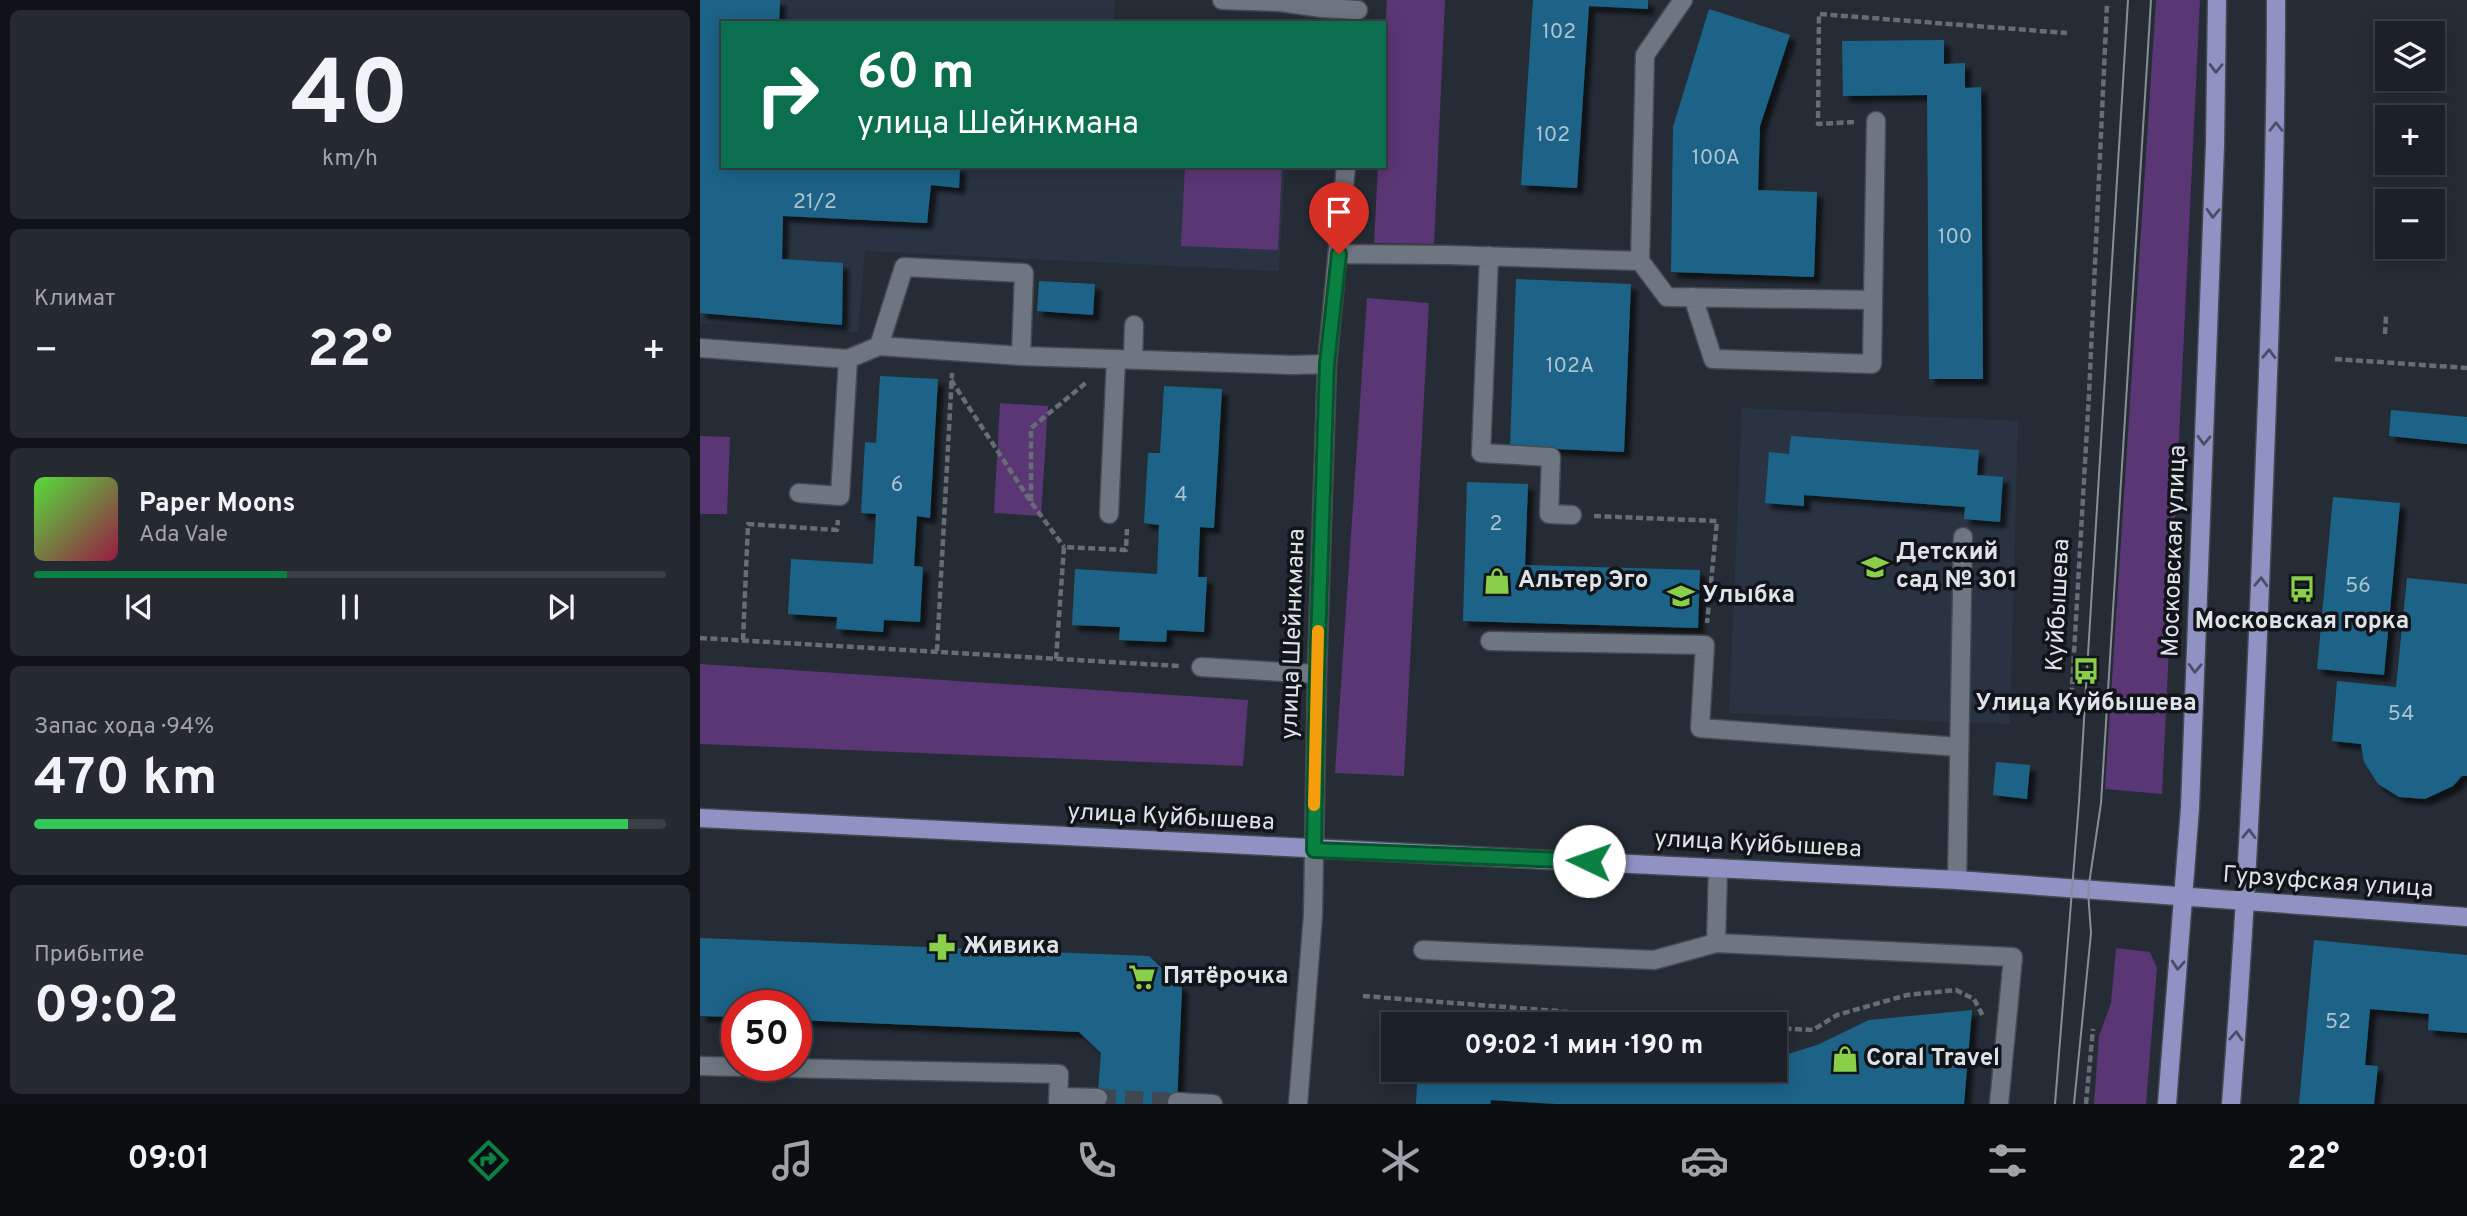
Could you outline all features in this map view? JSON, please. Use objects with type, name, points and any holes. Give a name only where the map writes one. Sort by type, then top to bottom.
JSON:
[{"type":"main road","name":"Московская улица","points":[[2168,1104],[2185,897],[2215,145],[2217,0]]},
{"type":"main road","points":[[2231,1104],[2246,902],[2276,139],[2276,0]]},
{"type":"main road","name":"улица Куйбышева","points":[[700,818],[1957,880],[2185,897]]},
{"type":"main road","name":"Гурзуфская улица","points":[[2185,897],[2467,917]]},
{"type":"street","points":[[1222,0],[1280,2],[1358,11]]},
{"type":"street","points":[[1683,0],[1645,55],[1640,261],[1667,297],[1874,300]]},
{"type":"street","points":[[1693,297],[1713,359],[1872,364],[1876,121]]},
{"type":"street","name":"улица Шейнкмана","points":[[1298,1104],[1313,915],[1317,674],[1327,364],[1346,168]]},
{"type":"street","points":[[1339,254],[1640,261]]},
{"type":"street","points":[[1489,256],[1481,453],[1551,457],[1549,514],[1580,515]]},
{"type":"street","points":[[878,346],[904,267],[1024,273],[1021,356]]},
{"type":"street","points":[[1109,514],[1124,359],[1134,325]]},
{"type":"street","points":[[700,348],[848,359],[878,346],[1021,356],[1327,364]]},
{"type":"street","points":[[799,494],[841,496],[848,359]]},
{"type":"street","points":[[1957,880],[1964,537]]},
{"type":"street","points":[[1490,641],[1705,645],[1700,729],[1959,747]]},
{"type":"street","points":[[1201,667],[1317,674]]},
{"type":"street","points":[[1716,943],[1718,868]]},
{"type":"street","points":[[1423,950],[1654,960],[1716,943],[2013,957],[2000,1104]]},
{"type":"street","points":[[700,1066],[1059,1074],[1058,1101],[1098,1098]]},
{"type":"street","points":[[1177,1102],[1213,1104]]},
{"type":"path","name":"Куйбышева","points":[[2071,705],[2106,4]]},
{"type":"path","points":[[1876,121],[1818,124],[1819,14],[2067,33]]},
{"type":"path","points":[[2385,334],[2386,316]]},
{"type":"path","points":[[931,350],[1031,502],[1064,547]]},
{"type":"path","points":[[937,651],[953,351]]},
{"type":"path","points":[[1031,502],[1031,428],[1124,359]]},
{"type":"path","points":[[2335,359],[2467,368]]},
{"type":"path","points":[[743,640],[748,524],[837,530],[841,496]]},
{"type":"path","points":[[1580,515],[1717,521],[1705,645]]},
{"type":"path","points":[[700,638],[1201,667]]},
{"type":"path","points":[[1787,1029],[1813,1030],[1837,1015],[1907,995],[1956,990],[1974,999],[1983,1014],[1982,1027]]},
{"type":"path","points":[[1363,996],[1570,1012]]},
{"type":"path","points":[[2086,1104],[2093,1029]]},
{"type":"shaded area","points":[[700,0],[1114,0],[1114,19],[1144,21],[721,21],[721,168],[1285,168],[1279,271],[865,251],[858,332],[700,323]]},
{"type":"shaded area","points":[[1387,0],[1445,0],[1434,244],[1374,243],[1378,168],[1386,168]]},
{"type":"shaded area","points":[[2156,0],[2200,0],[2162,794],[2105,789]]},
{"type":"shaded area","points":[[1185,168],[1282,168],[1278,250],[1181,246]]},
{"type":"shaded area","points":[[1367,298],[1429,303],[1404,776],[1335,773]]},
{"type":"shaded area","points":[[1000,403],[1048,406],[1041,516],[994,513]]},
{"type":"shaded area","name":"Детский сад № 301","points":[[1742,408],[2018,421],[2010,724],[1729,713]]},
{"type":"shaded area","points":[[700,436],[730,437],[727,514],[700,514]]},
{"type":"shaded area","points":[[700,664],[1248,700],[1243,766],[700,744]]},
{"type":"shaded area","points":[[2116,948],[2150,952],[2157,968],[2146,1104],[2094,1104],[2099,1036],[2111,1003]]},
{"type":"building","points":[[700,0],[780,0],[779,21],[721,21],[721,168],[960,168],[959,188],[931,185],[927,223],[783,216],[782,259],[843,263],[842,325],[700,313]]},
{"type":"building","points":[[1533,0],[1648,0],[1648,9],[1589,6],[1577,188],[1521,185]]},
{"type":"building","points":[[1709,9],[1790,35],[1760,126],[1758,190],[1817,192],[1814,277],[1671,272],[1673,127]]},
{"type":"building","points":[[1944,40],[1944,64],[1965,63],[1965,88],[1981,87],[1983,379],[1929,379],[1927,95],[1843,96],[1842,41]]},
{"type":"building","points":[[1516,279],[1631,284],[1624,452],[1510,447]]},
{"type":"building","points":[[1039,281],[1095,284],[1093,315],[1037,311]]},
{"type":"building","points":[[880,376],[938,379],[930,518],[917,516],[914,566],[923,567],[920,622],[884,620],[883,632],[836,629],[837,617],[788,614],[791,559],[873,564],[876,514],[861,513],[865,442],[876,443]]},
{"type":"building","points":[[1164,386],[1222,389],[1214,528],[1200,527],[1198,577],[1207,577],[1204,632],[1167,630],[1166,642],[1119,640],[1120,627],[1072,625],[1075,569],[1157,574],[1159,525],[1144,523],[1148,453],[1160,453]]},
{"type":"building","points":[[2391,410],[2467,417],[2467,444],[2389,436]]},
{"type":"building","points":[[1791,436],[1979,450],[1977,475],[2003,477],[2000,522],[1964,519],[1965,507],[1804,495],[1804,506],[1765,503],[1769,452],[1789,454]]},
{"type":"building","points":[[1467,482],[1528,484],[1525,565],[1700,570],[1698,628],[1463,621]]},
{"type":"building","points":[[2333,497],[2400,503],[2384,675],[2317,669]]},
{"type":"building","points":[[2407,578],[2467,584],[2467,776],[2462,776],[2453,786],[2425,799],[2399,797],[2378,784],[2364,762],[2361,744],[2332,741],[2337,681],[2396,687]]},
{"type":"building","points":[[1996,762],[2030,765],[2027,799],[1993,795]]},
{"type":"building","points":[[700,938],[1149,956],[1182,988],[1177,1104],[1097,1104],[1101,1053],[1079,1032],[812,1021],[812,990],[721,990],[721,1017],[700,1016]]},
{"type":"building","points":[[2314,940],[2467,955],[2467,1033],[2428,1030],[2429,1014],[2370,1009],[2365,1065],[2378,1066],[2374,1104],[2299,1104]]},
{"type":"building","points":[[1972,1010],[1964,1104],[1557,1104],[1491,1100],[1490,1104],[1416,1104],[1417,1082],[1787,1082],[1787,1054],[1817,1045],[1869,1020]]},
{"type":"tunnel","points":[[1098,1098],[1177,1102]]},
{"type":"tram line","points":[[2055,1104],[2079,802],[2128,0]]},
{"type":"tram line","points":[[2074,1104],[2091,933],[2088,891],[2101,803],[2151,0]]},
{"type":"slow traffic","points":[[1314,805],[1318,631]]},
{"type":"place","name":"Детский сад № 301","points":[[1875,567]]},
{"type":"place","name":"Альтер Эго","points":[[1497,581]]},
{"type":"place","name":"Московская горка","points":[[2302,589]]},
{"type":"place","name":"Улыбка","points":[[1681,596]]},
{"type":"place","name":"Улица Куйбышева","points":[[2086,671]]},
{"type":"place","name":"Живика","points":[[942,947]]},
{"type":"place","name":"Пятёрочка","points":[[1142,977]]},
{"type":"place","name":"Coral Travel","points":[[1845,1059]]},
{"type":"route","points":[[1339,254],[1327,364],[1314,850],[1589,861]]}]
